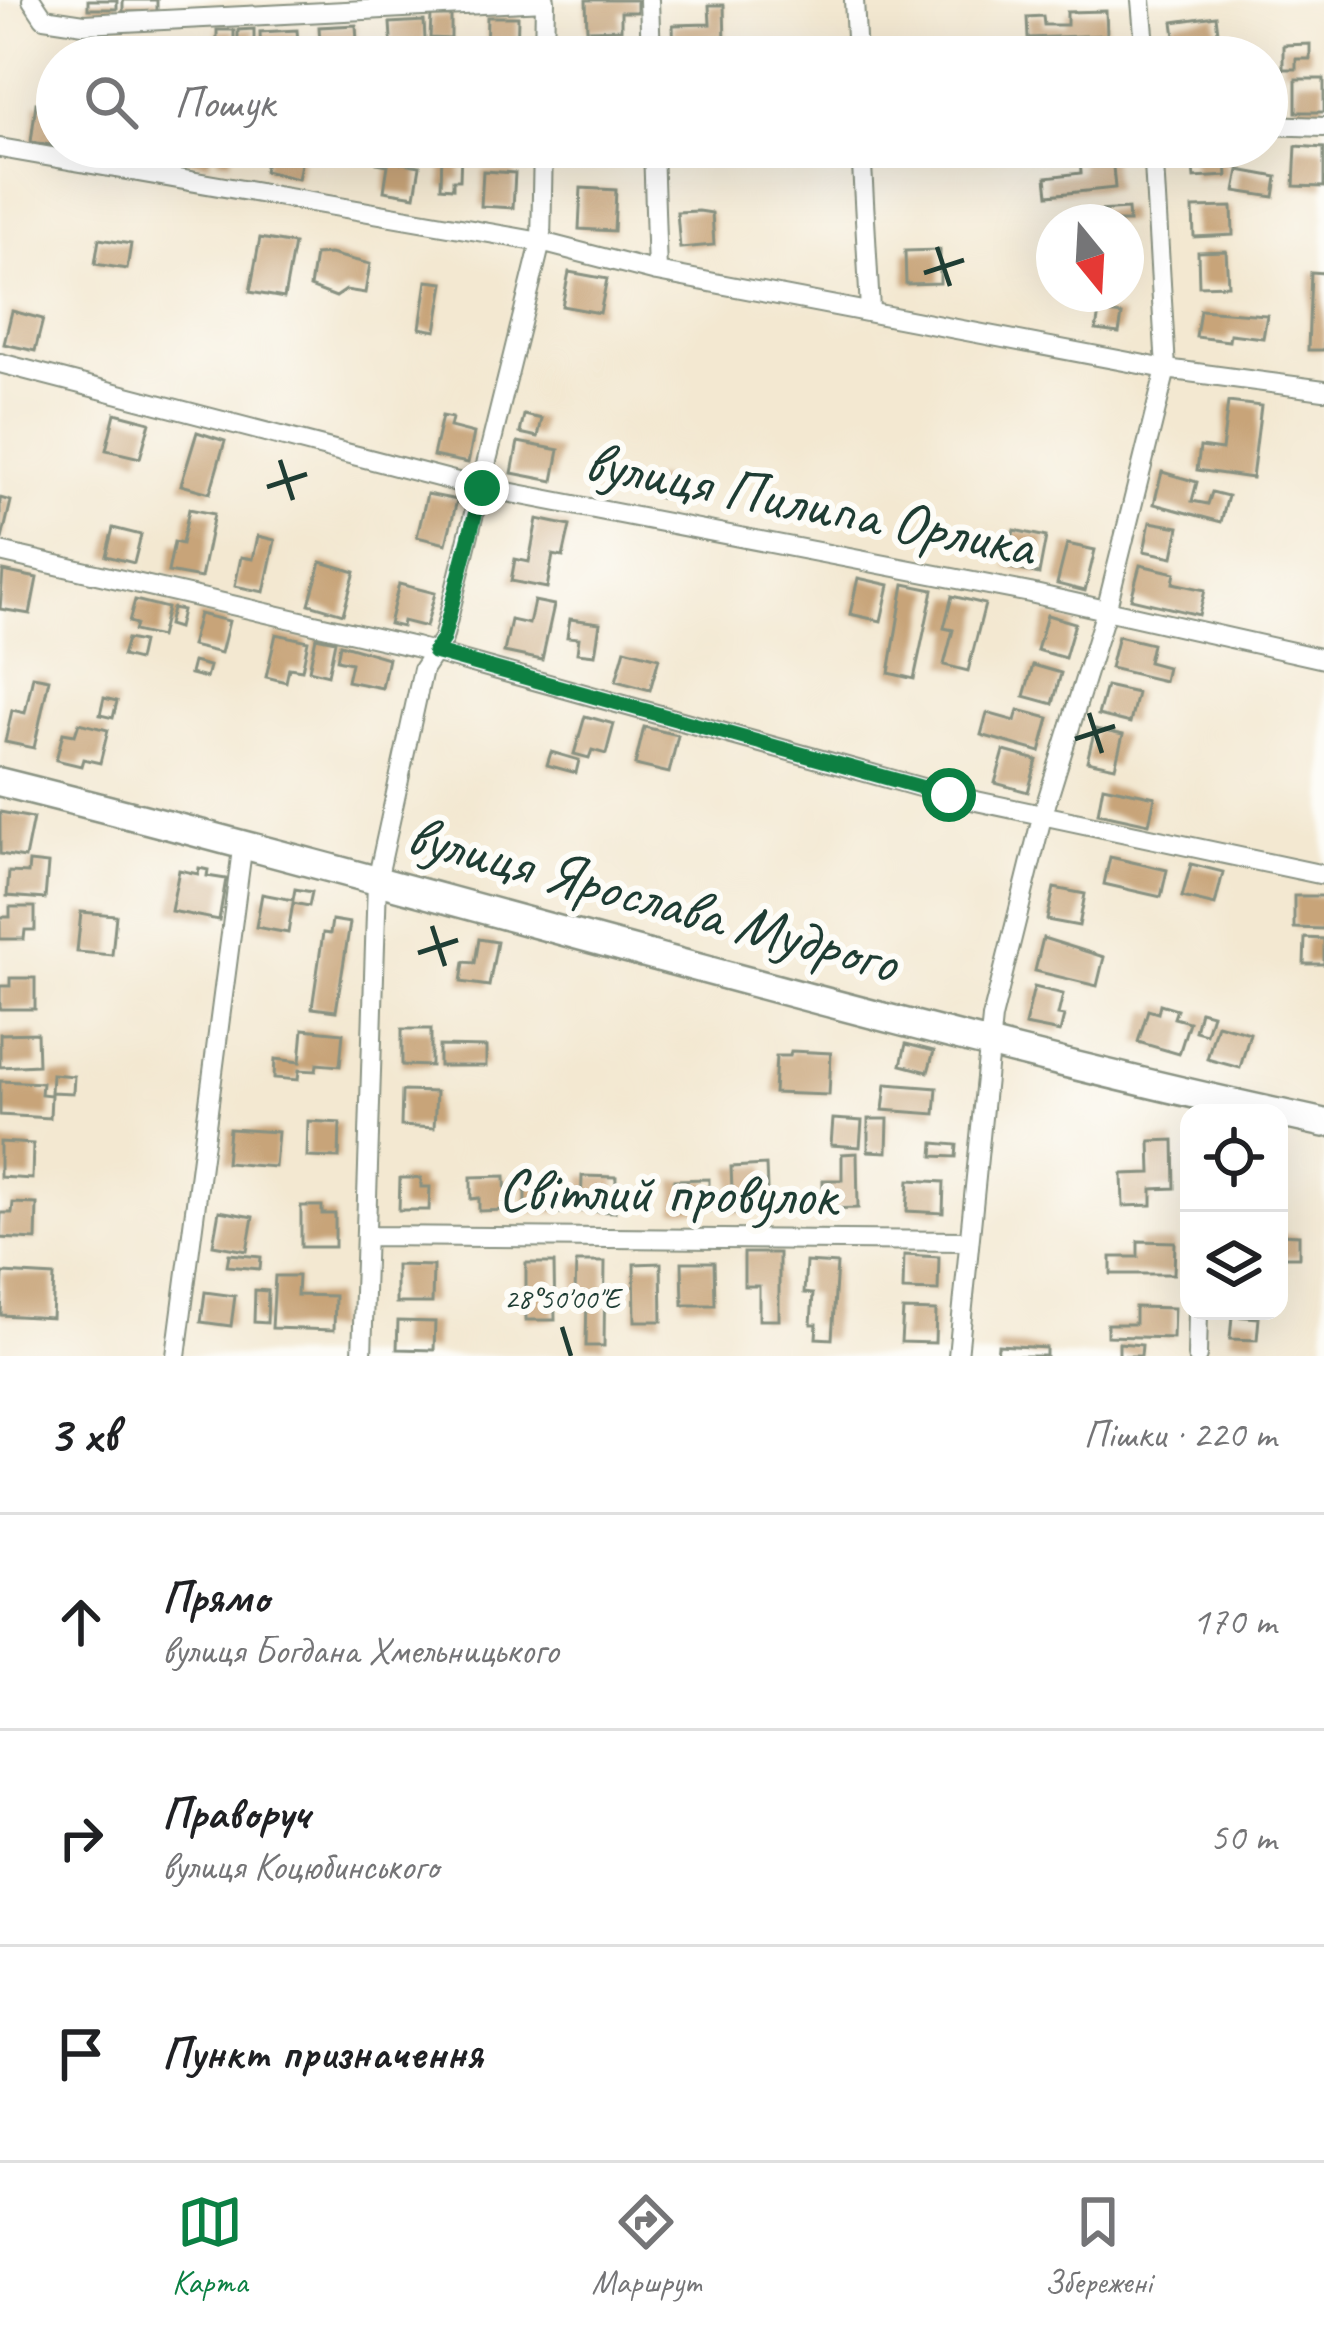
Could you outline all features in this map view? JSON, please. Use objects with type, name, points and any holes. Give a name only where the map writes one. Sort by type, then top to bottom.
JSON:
[{"type":"street","points":[[32,0],[44,18],[84,24],[545,1],[544,36]]},
{"type":"street","points":[[649,0],[650,36]]},
{"type":"street","points":[[854,0],[855,36]]},
{"type":"street","points":[[1141,0],[1144,36]]},
{"type":"street","points":[[1288,126],[1324,127]]},
{"type":"street","points":[[0,148],[36,154]]},
{"type":"street","points":[[115,168],[541,242],[657,272],[1166,369],[1324,390]]},
{"type":"street","points":[[362,1356],[376,880],[423,669],[443,639],[541,242],[543,168]]},
{"type":"street","points":[[654,168],[657,272]]},
{"type":"street","points":[[862,168],[869,310]]},
{"type":"street","points":[[958,1356],[987,1041],[1042,817],[1106,611],[1166,369],[1155,168]]},
{"type":"street","name":"вулиця Пилипа Орлика","points":[[0,363],[482,488],[1106,611],[1324,659]]},
{"type":"street","points":[[0,552],[434,652],[1042,817],[1324,875]]},
{"type":"street","name":"вулиця Ярослава Мудрого","points":[[0,782],[243,842],[987,1041],[1201,1104]]},
{"type":"street","points":[[176,1356],[243,842]]},
{"type":"street","name":"вулиця Ярослава Мудрого","points":[[1288,1115],[1324,1123]]},
{"type":"street","name":"Світлий провулок","points":[[367,1236],[967,1241]]},
{"type":"street","points":[[1197,1356],[1198,1320]]},
{"type":"building","points":[[88,0],[117,0],[117,9],[88,9]]},
{"type":"building","points":[[123,0],[157,0],[157,12],[123,12]]},
{"type":"building","points":[[586,0],[637,0],[637,12],[621,12],[621,29],[587,30]]},
{"type":"building","points":[[709,5],[724,5],[725,36],[673,36],[673,25],[710,24]]},
{"type":"building","points":[[1106,11],[1107,35],[1028,36],[1027,17],[1043,16],[1044,25],[1067,25],[1067,12]]},
{"type":"building","points":[[431,16],[451,16],[451,36],[430,36]]},
{"type":"building","points":[[1216,16],[1218,36],[1175,36],[1173,22]]},
{"type":"building","points":[[487,17],[518,17],[518,36],[486,36]]},
{"type":"building","points":[[424,21],[425,36],[391,36],[390,23]]},
{"type":"building","points":[[356,25],[357,36],[320,36],[319,27]]},
{"type":"building","points":[[254,29],[254,36],[238,36],[238,30]]},
{"type":"building","points":[[217,30],[234,30],[234,36],[217,36]]},
{"type":"building","points":[[297,30],[297,36],[260,36],[260,32]]},
{"type":"building","points":[[1310,44],[1310,59],[1296,59],[1296,69],[1288,69],[1288,45]]},
{"type":"building","points":[[1296,79],[1324,79],[1324,112],[1296,112]]},
{"type":"building","points":[[36,103],[36,143],[31,142]]},
{"type":"building","points":[[1296,146],[1324,148],[1324,187],[1294,186]]},
{"type":"building","points":[[265,168],[300,168],[298,179]]},
{"type":"building","points":[[388,168],[420,168],[415,196],[384,191]]},
{"type":"building","points":[[442,168],[460,168],[460,180],[453,180],[453,188],[441,187]]},
{"type":"building","points":[[1081,168],[1113,168],[1115,188],[1048,195],[1046,177],[1081,173]]},
{"type":"building","points":[[1193,168],[1226,168],[1227,176],[1194,178]]},
{"type":"building","points":[[1239,170],[1277,177],[1274,197],[1235,191]]},
{"type":"building","points":[[483,171],[515,173],[513,208],[481,206]]},
{"type":"building","points":[[581,188],[616,190],[614,231],[579,229]]},
{"type":"building","points":[[1232,207],[1233,235],[1194,237],[1193,208]]},
{"type":"building","points":[[677,212],[712,213],[714,245],[680,248]]},
{"type":"building","points":[[260,238],[294,244],[284,298],[250,292]]},
{"type":"building","points":[[99,239],[131,244],[127,269],[95,264]]},
{"type":"building","points":[[940,250],[940,283],[906,284],[905,251]]},
{"type":"building","points":[[1226,251],[1228,285],[1199,286],[1198,252]]},
{"type":"building","points":[[315,255],[370,264],[365,293],[346,290],[336,297],[310,287]]},
{"type":"building","points":[[569,272],[607,279],[600,313],[562,306]]},
{"type":"building","points":[[1311,272],[1324,273],[1324,350],[1308,350]]},
{"type":"building","points":[[427,281],[444,283],[436,331],[420,328]]},
{"type":"building","points":[[1200,310],[1267,315],[1263,338],[1196,337]]},
{"type":"building","points":[[12,311],[43,319],[35,351],[4,344]]},
{"type":"building","points":[[1099,312],[1122,315],[1119,333],[1096,330]]},
{"type":"building","points":[[1228,402],[1261,406],[1252,478],[1197,470],[1200,447],[1222,450]]},
{"type":"building","points":[[115,413],[150,422],[140,458],[106,450]]},
{"type":"building","points":[[524,415],[542,419],[538,437],[520,433]]},
{"type":"building","points":[[442,416],[452,418],[450,427],[474,433],[468,463],[433,456]]},
{"type":"building","points":[[197,432],[225,441],[210,493],[181,485]]},
{"type":"building","points":[[518,442],[559,450],[553,481],[512,473]]},
{"type":"building","points":[[1162,472],[1197,482],[1192,501],[1208,504],[1212,492],[1228,496],[1221,522],[1154,504]]},
{"type":"building","points":[[655,477],[664,479],[660,498],[638,489],[640,479],[653,483]]},
{"type":"building","points":[[427,494],[457,500],[446,544],[417,537]]},
{"type":"building","points":[[0,498],[11,501],[2,539],[0,539]]},
{"type":"building","points":[[189,509],[214,514],[201,578],[168,572],[174,542],[182,544]]},
{"type":"building","points":[[537,519],[570,526],[563,557],[553,555],[547,588],[511,581],[515,559],[529,562]]},
{"type":"building","points":[[1150,522],[1179,527],[1173,557],[1144,551]]},
{"type":"building","points":[[113,528],[141,535],[134,563],[106,556]]},
{"type":"building","points":[[1014,530],[1046,537],[1039,574],[1006,567]]},
{"type":"building","points":[[258,536],[275,540],[264,592],[235,586],[241,557],[253,559]]},
{"type":"building","points":[[1067,544],[1095,550],[1085,591],[1057,584]]},
{"type":"building","points":[[321,562],[355,572],[343,614],[309,604]]},
{"type":"building","points":[[1140,565],[1175,573],[1173,583],[1205,590],[1199,615],[1131,599]]},
{"type":"building","points":[[3,571],[37,578],[30,614],[0,609]]},
{"type":"building","points":[[858,578],[889,585],[881,621],[850,614]]},
{"type":"building","points":[[399,584],[435,593],[426,627],[403,621],[402,627],[389,624]]},
{"type":"building","points":[[904,584],[933,590],[914,679],[889,673]]},
{"type":"building","points":[[952,596],[985,604],[968,671],[944,665],[953,630],[944,628]]},
{"type":"building","points":[[135,600],[167,608],[160,637],[134,631],[136,624],[129,622]]},
{"type":"building","points":[[534,601],[554,605],[542,660],[504,652],[511,620],[529,624]]},
{"type":"building","points":[[172,608],[182,610],[178,628],[168,625]]},
{"type":"building","points":[[199,614],[229,621],[221,653],[191,646]]},
{"type":"building","points":[[1047,615],[1075,623],[1065,658],[1037,650]]},
{"type":"building","points":[[570,619],[600,623],[595,655],[577,653],[579,638],[567,637]]},
{"type":"building","points":[[276,634],[308,641],[302,670],[289,668],[286,682],[266,677]]},
{"type":"building","points":[[1118,636],[1152,644],[1148,662],[1167,667],[1164,681],[1110,668]]},
{"type":"building","points":[[316,637],[335,641],[328,675],[309,670]]},
{"type":"building","points":[[127,639],[142,642],[138,660],[122,656]]},
{"type":"building","points":[[340,644],[388,658],[382,688],[347,681],[351,663],[337,660]]},
{"type":"building","points":[[625,649],[659,658],[650,690],[616,681]]},
{"type":"building","points":[[193,662],[209,666],[206,678],[190,674]]},
{"type":"building","points":[[1033,665],[1061,673],[1053,704],[1024,696]]},
{"type":"building","points":[[33,676],[49,679],[34,748],[5,742],[12,710],[25,713]]},
{"type":"building","points":[[1106,686],[1137,693],[1130,723],[1098,715]]},
{"type":"building","points":[[104,698],[117,701],[113,718],[100,715]]},
{"type":"building","points":[[1018,710],[1049,718],[1040,752],[981,735],[987,713],[1015,721]]},
{"type":"building","points":[[585,716],[614,724],[606,754],[592,750],[589,758],[574,754]]},
{"type":"building","points":[[79,723],[108,730],[100,763],[83,759],[81,766],[56,760],[63,733],[75,735]]},
{"type":"building","points":[[644,727],[678,735],[669,773],[635,765]]},
{"type":"building","points":[[1095,729],[1123,735],[1115,767],[1087,761]]},
{"type":"building","points":[[1004,751],[1037,760],[1028,792],[995,783]]},
{"type":"building","points":[[551,752],[579,760],[576,773],[547,765]]},
{"type":"building","points":[[1103,786],[1155,797],[1149,824],[1098,813]]},
{"type":"building","points":[[0,812],[33,818],[25,858],[0,854]]},
{"type":"building","points":[[1110,857],[1167,870],[1161,897],[1104,884]]},
{"type":"building","points":[[29,862],[48,864],[45,899],[7,896],[9,872],[28,873]]},
{"type":"building","points":[[1191,864],[1223,872],[1215,905],[1182,897]]},
{"type":"building","points":[[199,868],[208,870],[207,876],[226,879],[219,920],[171,911],[179,870],[198,874]]},
{"type":"building","points":[[1054,888],[1085,894],[1079,926],[1047,920]]},
{"type":"building","points":[[295,889],[312,892],[309,906],[293,903],[288,933],[256,927],[262,894],[293,900]]},
{"type":"building","points":[[1294,896],[1324,896],[1324,929],[1294,928]]},
{"type":"building","points":[[10,907],[35,907],[35,930],[25,930],[24,939],[0,939],[0,917],[10,917]]},
{"type":"building","points":[[81,912],[116,915],[112,955],[77,952]]},
{"type":"building","points":[[332,920],[350,923],[336,1011],[312,1008],[323,933],[330,934]]},
{"type":"building","points":[[1043,938],[1104,957],[1097,986],[1035,971]]},
{"type":"building","points":[[1305,938],[1324,939],[1324,964],[1304,964]]},
{"type":"building","points":[[479,939],[497,942],[489,986],[461,982],[464,962],[475,963]]},
{"type":"building","points":[[10,978],[35,978],[35,1009],[0,1009],[0,986],[10,986]]},
{"type":"building","points":[[1034,987],[1063,994],[1060,1032],[1025,1025]]},
{"type":"building","points":[[1160,1004],[1177,1009],[1174,1018],[1189,1022],[1179,1054],[1138,1042],[1148,1010],[1158,1013]]},
{"type":"building","points":[[1200,1011],[1212,1014],[1206,1034],[1195,1031]]},
{"type":"building","points":[[1217,1024],[1250,1033],[1240,1068],[1207,1059]]},
{"type":"building","points":[[303,1029],[343,1033],[340,1066],[317,1064],[316,1071],[299,1070],[298,1080],[274,1078],[275,1059],[300,1062]]},
{"type":"building","points":[[402,1029],[431,1029],[431,1066],[402,1065]]},
{"type":"building","points":[[37,1033],[38,1065],[0,1067],[0,1034]]},
{"type":"building","points":[[906,1044],[934,1051],[928,1072],[901,1065]]},
{"type":"building","points":[[439,1046],[486,1047],[486,1066],[439,1066]]},
{"type":"building","points":[[791,1051],[831,1053],[829,1095],[774,1093],[776,1056],[790,1056]]},
{"type":"building","points":[[52,1074],[74,1076],[73,1093],[51,1092]]},
{"type":"building","points":[[0,1081],[42,1083],[41,1094],[51,1095],[50,1118],[0,1115]]},
{"type":"building","points":[[886,1084],[937,1088],[935,1114],[883,1110]]},
{"type":"building","points":[[402,1091],[436,1092],[434,1128],[401,1126]]},
{"type":"building","points":[[833,1119],[862,1121],[860,1147],[831,1145]]},
{"type":"building","points":[[868,1119],[888,1119],[887,1152],[868,1151]]},
{"type":"building","points":[[308,1121],[340,1123],[339,1158],[307,1157]]},
{"type":"building","points":[[229,1129],[278,1132],[275,1167],[226,1163]]},
{"type":"building","points":[[1174,1140],[1175,1188],[1152,1189],[1152,1205],[1123,1206],[1122,1174],[1151,1173],[1150,1141]]},
{"type":"building","points":[[0,1142],[33,1144],[32,1179],[0,1177]]},
{"type":"building","points":[[934,1143],[957,1145],[956,1157],[933,1156]]},
{"type":"building","points":[[857,1153],[858,1208],[823,1209],[823,1180],[842,1180],[842,1154]]},
{"type":"building","points":[[766,1165],[768,1212],[733,1213],[731,1167]]},
{"type":"building","points":[[505,1176],[506,1210],[479,1211],[479,1198],[471,1199],[471,1177]]},
{"type":"building","points":[[582,1176],[616,1177],[615,1212],[581,1211]]},
{"type":"building","points":[[525,1177],[562,1177],[562,1213],[525,1212]]},
{"type":"building","points":[[400,1178],[421,1178],[421,1187],[430,1187],[429,1210],[399,1210]]},
{"type":"building","points":[[709,1179],[709,1211],[674,1211],[674,1180]]},
{"type":"building","points":[[909,1180],[944,1182],[943,1213],[907,1211]]},
{"type":"building","points":[[13,1203],[37,1204],[36,1240],[0,1238],[1,1213],[12,1213]]},
{"type":"building","points":[[301,1206],[322,1206],[322,1214],[335,1214],[335,1247],[301,1247]]},
{"type":"building","points":[[219,1211],[253,1217],[247,1251],[213,1245]]},
{"type":"building","points":[[1288,1234],[1299,1235],[1299,1257],[1288,1257]]},
{"type":"building","points":[[1138,1241],[1175,1242],[1174,1274],[1111,1274],[1111,1257],[1138,1257]]},
{"type":"building","points":[[744,1253],[779,1253],[779,1320],[759,1320],[759,1286],[744,1286]]},
{"type":"building","points":[[229,1254],[261,1257],[260,1269],[227,1266]]},
{"type":"building","points":[[904,1255],[939,1257],[938,1291],[903,1290]]},
{"type":"building","points":[[576,1262],[605,1262],[604,1346],[586,1346],[587,1295],[575,1295]]},
{"type":"building","points":[[682,1262],[714,1262],[715,1305],[683,1305]]},
{"type":"building","points":[[806,1262],[837,1264],[832,1339],[816,1338],[817,1324],[811,1324],[813,1294],[804,1293]]},
{"type":"building","points":[[526,1263],[554,1263],[555,1320],[526,1320]]},
{"type":"building","points":[[661,1263],[662,1321],[635,1321],[634,1264]]},
{"type":"building","points":[[396,1265],[433,1266],[432,1303],[396,1303]]},
{"type":"building","points":[[3,1273],[54,1276],[52,1318],[1,1315]]},
{"type":"building","points":[[275,1276],[298,1276],[297,1295],[335,1296],[334,1330],[272,1328]]},
{"type":"building","points":[[255,1290],[268,1291],[267,1323],[254,1322]]},
{"type":"building","points":[[205,1292],[235,1296],[231,1326],[201,1322]]},
{"type":"building","points":[[1135,1307],[1174,1308],[1173,1338],[1107,1336],[1107,1324],[1135,1324]]},
{"type":"building","points":[[903,1310],[936,1311],[935,1343],[901,1342]]},
{"type":"building","points":[[1232,1320],[1259,1320],[1257,1340],[1230,1339]]},
{"type":"building","points":[[398,1321],[435,1322],[434,1350],[397,1349]]},
{"type":"building","points":[[1119,1343],[1142,1345],[1141,1356],[1119,1356]]},
{"type":"building","points":[[998,1345],[1046,1348],[1046,1356],[997,1356]]},
{"type":"route","points":[[482,488],[443,639],[434,652],[949,795]]}]
